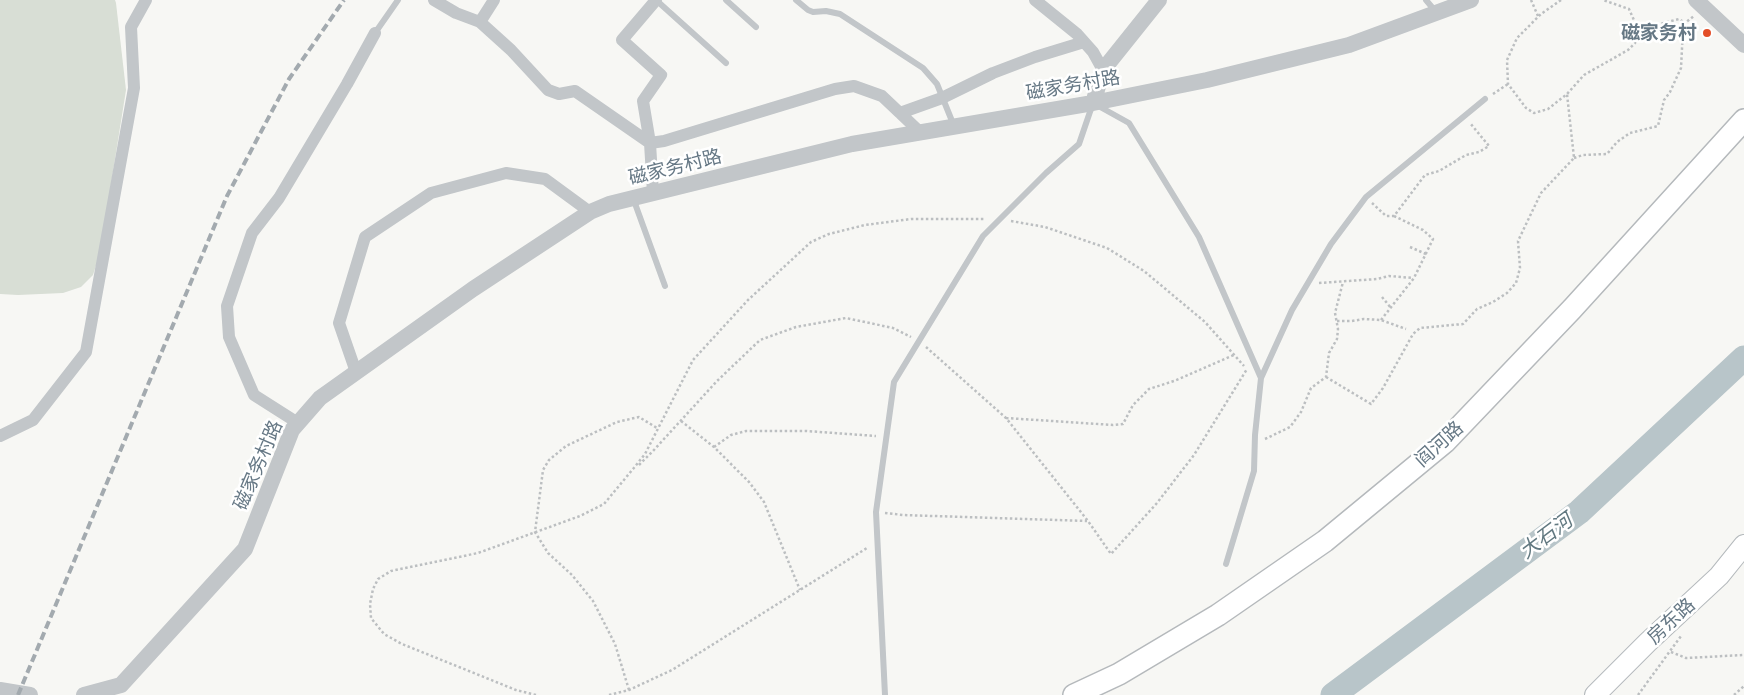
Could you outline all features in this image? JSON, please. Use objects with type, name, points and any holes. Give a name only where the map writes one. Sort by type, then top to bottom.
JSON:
[{"type":"highway","name":"阎河路","points":[[1074,695],[1119,674],[1218,615],[1325,541],[1445,442],[1572,309],[1744,120]]},
{"type":"main road","name":"房东路","points":[[1595,695],[1648,642],[1719,576],[1744,545]]},
{"type":"street","points":[[0,436],[33,420],[86,352],[134,88],[131,27],[146,0]]},
{"type":"street","points":[[434,0],[456,13],[480,22],[511,50],[548,90],[560,94],[575,91],[650,143],[664,141],[835,89],[854,86],[882,96],[920,132]]},
{"type":"street","points":[[480,22],[494,0]]},
{"type":"street","points":[[653,193],[650,143],[643,101],[661,75],[622,40],[656,0]]},
{"type":"street","points":[[1035,0],[1077,34],[1093,52],[1103,70]]},
{"type":"street","points":[[1093,103],[1103,70],[1159,0]]},
{"type":"street","name":"磁家务村路","points":[[84,695],[121,684],[245,549],[292,430],[320,398],[473,289],[590,212],[609,204],[852,144],[1093,103],[1207,80],[1349,45],[1431,6],[1471,0]]},
{"type":"street","points":[[1700,4],[1744,45]]},
{"type":"street","points":[[298,422],[254,395],[229,337],[227,306],[252,233],[279,198],[375,33]]},
{"type":"street","points":[[900,113],[942,98],[993,73],[1034,57],[1084,42]]},
{"type":"street","points":[[356,372],[339,323],[365,237],[431,193],[506,173],[546,179],[590,212]]},
{"type":"street","points":[[0,690],[30,695]]},
{"type":"lane","points":[[375,33],[398,0]]},
{"type":"lane","points":[[656,0],[726,63]]},
{"type":"lane","points":[[726,0],[756,27]]},
{"type":"lane","points":[[796,0],[813,12],[826,10],[840,14],[923,68],[936,84],[954,127]]},
{"type":"lane","points":[[1226,564],[1254,471],[1261,378],[1292,310],[1331,244],[1366,197],[1485,99]]},
{"type":"lane","points":[[885,695],[876,512],[894,382],[983,236],[1046,173],[1079,144],[1093,103],[1129,123],[1199,237],[1261,378]]},
{"type":"lane","points":[[633,198],[665,286]]},
{"type":"path","points":[[1531,0],[1538,16]]},
{"type":"path","points":[[1560,0],[1538,16],[1517,38],[1507,60],[1508,84],[1526,108],[1534,113],[1548,109],[1567,94],[1584,75],[1628,50],[1634,43],[1637,27],[1629,10],[1603,0]]},
{"type":"path","points":[[1326,377],[1371,404],[1384,388],[1413,334],[1420,328],[1463,324],[1477,309],[1507,293],[1516,283],[1520,268],[1518,240],[1541,193],[1574,158],[1583,155],[1598,156],[1607,154],[1617,142],[1630,133],[1658,126],[1664,100],[1670,92],[1681,68],[1683,29],[1700,4]]},
{"type":"path","points":[[1637,27],[1679,19],[1686,23]]},
{"type":"path","points":[[1485,99],[1508,84]]},
{"type":"path","points":[[1567,94],[1574,158]]},
{"type":"path","points":[[1394,216],[1425,175],[1439,171],[1466,155],[1479,152],[1489,146],[1464,116]]},
{"type":"path","points":[[1366,197],[1386,216],[1394,216],[1423,230],[1433,239],[1414,278],[1381,320]]},
{"type":"path","points":[[634,470],[693,360],[748,300],[812,242],[829,234],[865,225],[902,220],[1000,219],[1045,227],[1107,248],[1144,271],[1205,322],[1246,369],[1261,378]]},
{"type":"path","points":[[1410,247],[1426,254]]},
{"type":"path","points":[[1308,284],[1389,276],[1414,278]]},
{"type":"path","points":[[1255,444],[1290,427],[1301,412],[1311,388],[1326,377],[1329,353],[1337,339],[1336,312],[1343,282]]},
{"type":"path","points":[[1382,297],[1391,308]]},
{"type":"path","points":[[536,695],[516,690],[402,644],[384,634],[370,618],[373,589],[378,579],[391,571],[478,553],[580,516],[604,504],[717,381],[760,340],[796,327],[846,318],[893,328],[919,341],[1006,418],[1088,521],[1111,554],[1157,503],[1194,455],[1246,369]]},
{"type":"path","points":[[1337,321],[1352,322],[1364,318],[1381,320],[1406,329]]},
{"type":"path","points":[[1006,418],[1113,425],[1123,424],[1133,405],[1149,390],[1234,355]]},
{"type":"path","points":[[629,690],[615,644],[593,601],[572,575],[548,554],[535,532],[543,470],[549,460],[566,446],[617,422],[639,417],[658,428]]},
{"type":"path","points":[[681,421],[714,447],[749,482],[764,502],[800,590]]},
{"type":"path","points":[[714,447],[731,435],[746,431],[806,431],[887,437]]},
{"type":"path","points":[[876,512],[903,515],[1088,521]]},
{"type":"path","points":[[609,695],[629,690],[672,670],[878,541]]},
{"type":"path","points":[[1670,652],[1686,658],[1744,655]]},
{"type":"path","points":[[1734,695],[1744,686]]},
{"type":"shaded area","points":[[0,0],[115,0],[116,3],[126,90],[100,253],[93,275],[81,287],[63,293],[0,294]]},
{"type":"waterway","name":"大石河","points":[[1333,695],[1579,512],[1744,358]]},
{"type":"railway","points":[[18,695],[227,196],[289,79],[344,0]]},
{"type":"place","name":"磁家务村","points":[[1707,33]]}]
